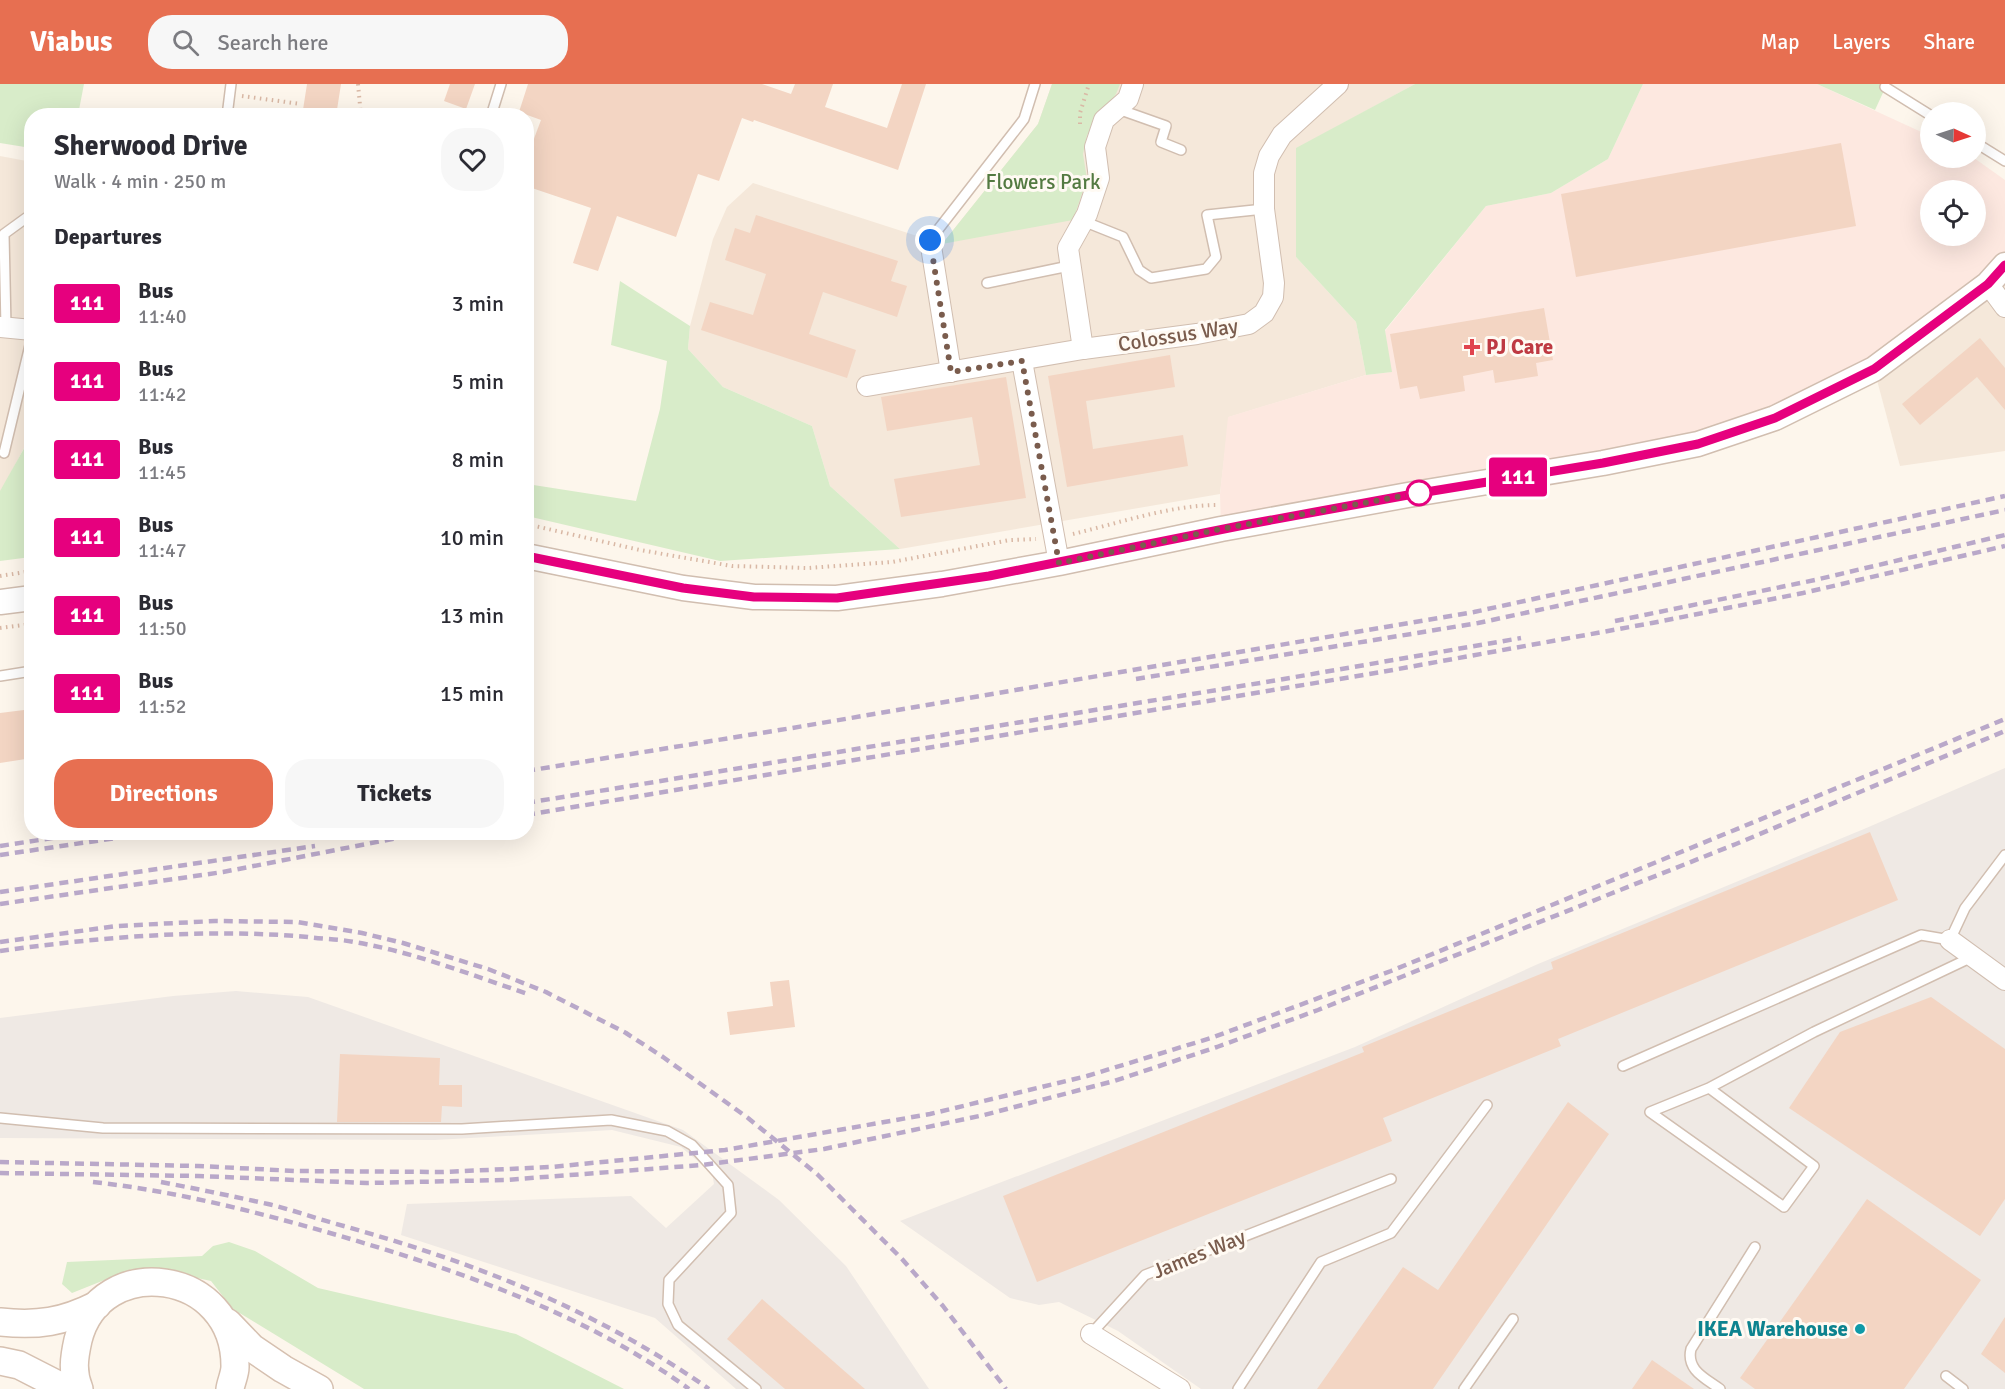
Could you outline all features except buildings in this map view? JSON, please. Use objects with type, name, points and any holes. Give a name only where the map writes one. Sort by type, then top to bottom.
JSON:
[{"type":"main road","points":[[0,1322],[14,1324],[56,1322],[97,1305],[110,1295],[138,1283],[169,1283],[198,1294],[252,1348],[319,1389]]},
{"type":"main road","points":[[79,1389],[74,1376],[74,1358],[81,1329],[97,1305]]},
{"type":"main road","points":[[221,1316],[232,1341],[235,1368],[230,1389]]},
{"type":"main road","points":[[0,1360],[19,1365],[66,1389]]},
{"type":"street","points":[[1083,350],[1068,248],[1083,221],[1099,178],[1095,147],[1104,120],[1128,99],[1133,84]]},
{"type":"street","name":"Colossus Way","points":[[867,386],[1249,324],[1264,313],[1273,297],[1274,283],[1264,208],[1264,173],[1269,156],[1282,135],[1338,84]]},
{"type":"street","points":[[930,240],[951,372]]},
{"type":"street","points":[[534,558],[683,588],[754,597],[837,598],[942,584],[1059,563],[1233,527],[1603,463],[1698,444],[1775,418],[1874,369],[1988,284],[2005,265]]},
{"type":"street","points":[[1988,284],[2005,307]]},
{"type":"street","points":[[3,327],[24,329]]},
{"type":"street","points":[[1022,361],[1059,563]]},
{"type":"street","points":[[0,602],[24,599]]},
{"type":"street","points":[[1950,940],[2005,980]]},
{"type":"street","name":"James Way","points":[[1091,1334],[1180,1389]]},
{"type":"lane","points":[[494,108],[501,84]]},
{"type":"lane","points":[[930,240],[1024,119],[1035,84]]},
{"type":"lane","points":[[1886,87],[1920,109]]},
{"type":"lane","points":[[228,108],[230,89]]},
{"type":"lane","points":[[1118,109],[1166,126],[1161,142],[1181,150]]},
{"type":"lane","points":[[1986,149],[2005,161]]},
{"type":"lane","points":[[1083,221],[1123,237],[1139,270],[1151,278],[1206,269],[1216,257],[1207,215],[1264,208]]},
{"type":"lane","points":[[3,327],[4,234],[24,219]]},
{"type":"lane","points":[[987,283],[1069,266]]},
{"type":"lane","points":[[4,453],[24,370]]},
{"type":"lane","points":[[0,676],[24,672]]},
{"type":"lane","points":[[1623,1066],[1921,935],[1950,940],[1965,908],[2005,855]]},
{"type":"lane","points":[[1709,1088],[1814,1166],[1784,1207],[1650,1112],[1709,1088],[1814,1032],[1972,957]]},
{"type":"lane","points":[[1238,1389],[1321,1262],[1391,1233],[1487,1105]]},
{"type":"lane","points":[[0,1118],[103,1128],[462,1129],[611,1120],[667,1131],[692,1145],[728,1185],[731,1213],[669,1280],[668,1304],[678,1325],[756,1389]]},
{"type":"lane","name":"James Way","points":[[1091,1334],[1144,1275],[1391,1179]]},
{"type":"lane","points":[[1720,1389],[1695,1371],[1689,1357],[1691,1349],[1755,1247]]},
{"type":"lane","points":[[1464,1389],[1513,1319]]},
{"type":"lane","points":[[1946,1376],[1963,1389]]},
{"type":"path","points":[[358,84],[360,108]]},
{"type":"path","points":[[230,89],[301,104]]},
{"type":"path","points":[[534,526],[640,550],[732,566],[808,568],[892,562],[1010,540],[1053,539],[1159,514],[1204,506],[1222,506]]},
{"type":"path","points":[[0,576],[24,572]]},
{"type":"path","points":[[0,628],[24,625]]},
{"type":"shaded area","points":[[1052,84],[1415,84],[1296,149],[1296,257],[1356,322],[1366,375],[1229,417],[1220,494],[900,549],[830,486],[812,426],[723,387],[688,349],[690,326],[713,239],[727,207],[753,183],[942,244],[1038,124]]},
{"type":"shaded area","points":[[1643,84],[1817,84],[1920,131],[1920,168],[1986,167],[2005,180],[2005,254],[1874,369],[1775,418],[1221,529],[1220,494],[1228,417],[1366,375],[1391,372],[1385,331],[1486,206],[1551,193],[1608,159]]},
{"type":"shaded area","points":[[0,156],[24,160],[24,448],[0,493]]},
{"type":"shaded area","points":[[2005,265],[2005,451],[1900,466],[1874,369]]},
{"type":"shaded area","points":[[2005,768],[2005,1389],[1201,1389],[1118,1331],[1059,1302],[1039,1305],[1010,1298],[900,1221],[1355,1047],[1538,964]]},
{"type":"shaded area","points":[[236,991],[308,997],[683,1130],[779,1200],[846,1266],[929,1389],[736,1389],[655,1318],[401,1235],[407,1204],[631,1196],[666,1228],[714,1184],[712,1173],[681,1147],[612,1130],[435,1140],[0,1138],[0,1018],[173,996]]},
{"type":"green space","points":[[0,84],[84,84],[79,108],[24,108],[24,147],[0,143]]},
{"type":"green space","name":"Flowers Park","points":[[1052,84],[1120,84],[1116,94],[1087,135],[1083,154],[1087,179],[1073,220],[942,244],[1038,124]]},
{"type":"green space","points":[[1415,84],[1643,84],[1608,159],[1551,193],[1486,206],[1385,330],[1392,372],[1366,375],[1356,322],[1296,257],[1296,148]]},
{"type":"green space","points":[[1817,84],[1887,84],[1875,110]]},
{"type":"green space","points":[[620,281],[690,326],[688,349],[723,387],[812,426],[830,486],[900,549],[720,561],[534,518],[534,485],[636,501],[660,409],[667,361],[611,345]]},
{"type":"green space","points":[[24,448],[24,558],[0,561],[0,491]]},
{"type":"green space","points":[[229,1242],[255,1251],[318,1288],[516,1334],[624,1389],[364,1389],[233,1309],[211,1281],[174,1273],[132,1269],[72,1293],[62,1284],[67,1262],[202,1256],[213,1246]]},
{"type":"railway","points":[[534,770],[1474,612],[2005,496]]},
{"type":"railway","points":[[1136,679],[1478,623],[2005,510]]},
{"type":"railway","points":[[1615,621],[1815,580],[2005,535]]},
{"type":"railway","points":[[534,814],[1387,671],[1652,623],[1803,593],[2005,546]]},
{"type":"railway","points":[[534,802],[1521,638]]},
{"type":"railway","points":[[0,1162],[198,1166],[296,1171],[443,1172],[551,1167],[725,1150],[930,1114],[1087,1076],[1211,1038],[1391,971],[2005,719]]},
{"type":"railway","points":[[0,1173],[198,1176],[367,1183],[505,1180],[702,1165],[824,1149],[984,1115],[1114,1081],[1318,1010],[1736,844],[2005,731]]},
{"type":"railway","points":[[0,846],[39,840]]},
{"type":"railway","points":[[0,855],[102,840]]},
{"type":"railway","points":[[0,904],[223,872],[387,840]]},
{"type":"railway","points":[[0,892],[315,846]]},
{"type":"railway","points":[[0,942],[117,926],[215,921],[297,922],[362,933],[403,943],[488,969],[546,992],[626,1033],[663,1057],[748,1118],[817,1174],[902,1259],[943,1306],[1006,1389]]},
{"type":"railway","points":[[0,951],[154,935],[231,933],[308,937],[376,946],[528,994]]},
{"type":"railway","points":[[93,1182],[155,1191],[247,1210],[429,1264],[520,1297],[564,1316],[649,1362],[689,1389]]},
{"type":"railway","points":[[161,1182],[284,1208],[433,1253],[481,1271],[575,1310],[665,1360],[709,1389]]},
{"type":"bus line","name":"111","points":[[534,558],[683,588],[754,597],[837,598],[989,576],[1244,525],[1603,463],[1698,444],[1775,418],[1874,369],[1988,284],[2005,265]]},
{"type":"place","name":"PJ Care","points":[[1472,347]]},
{"type":"place","name":"IKEA Warehouse","points":[[1860,1329]]},
{"type":"route","points":[[930,240],[951,372],[1022,361],[1059,563],[1221,529],[1419,493]]}]
